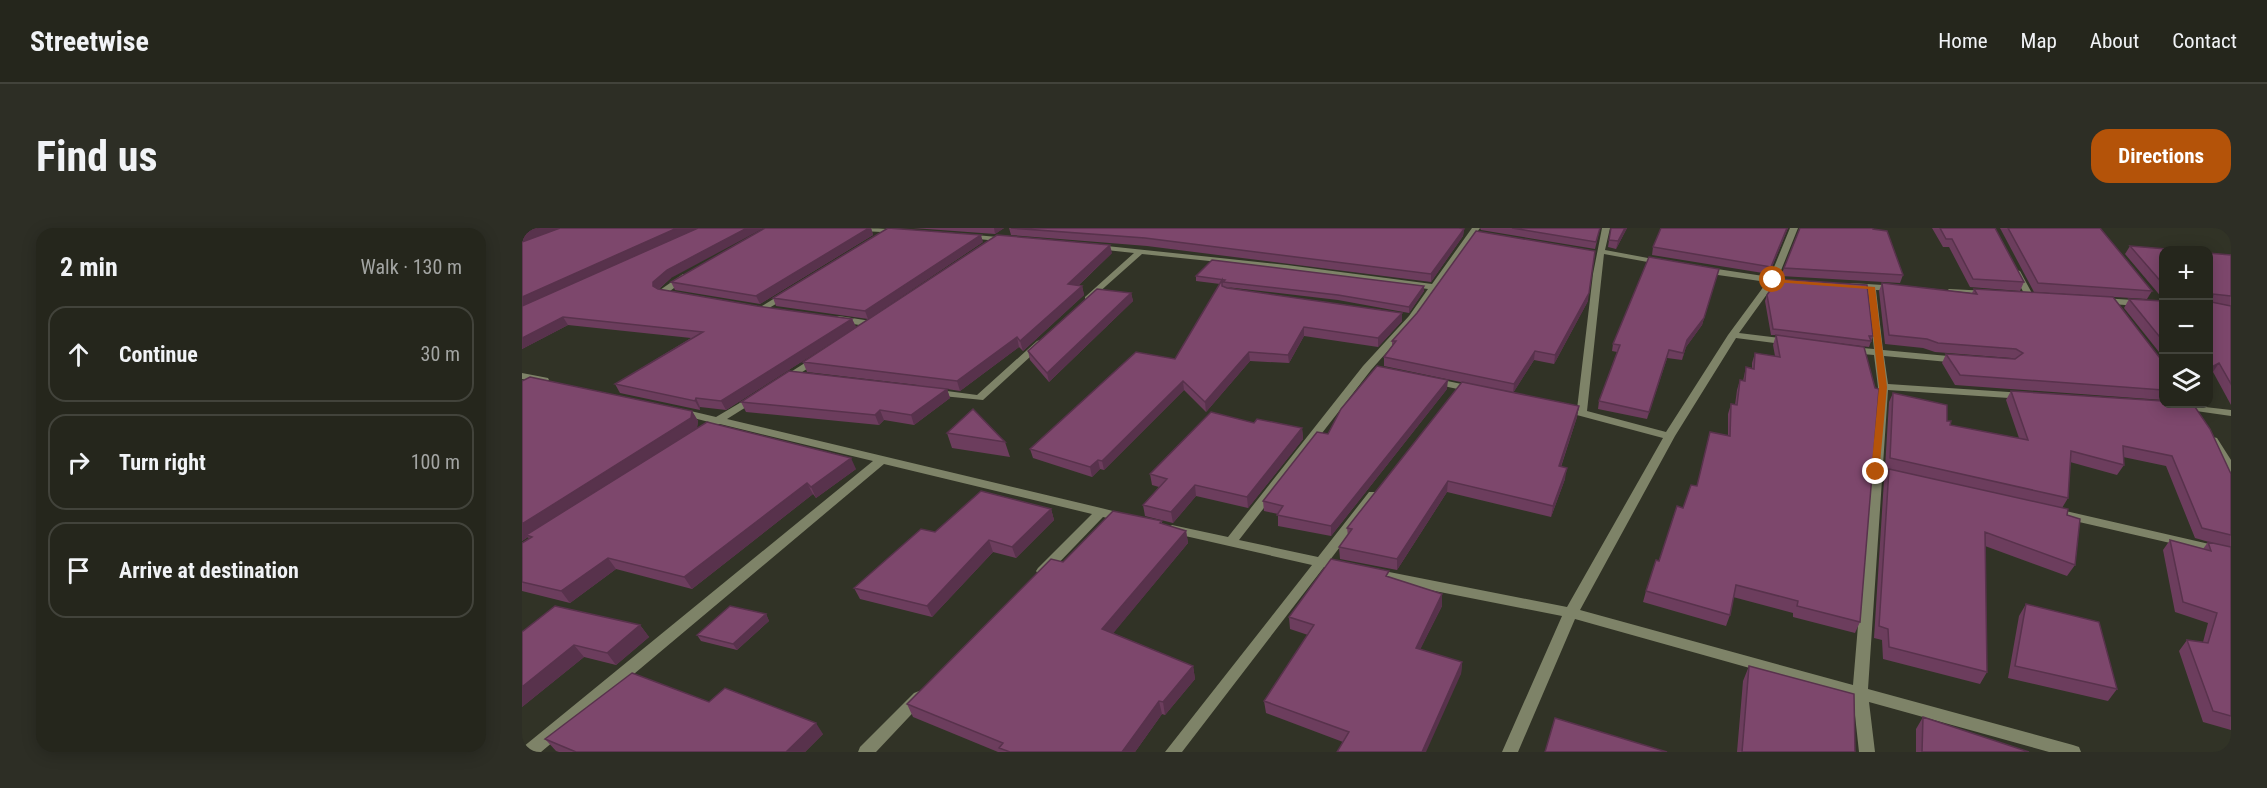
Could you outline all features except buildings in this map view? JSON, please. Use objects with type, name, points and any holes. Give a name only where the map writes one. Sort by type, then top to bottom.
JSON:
[{"type":"street","points":[[844,228],[910,232]]},
{"type":"street","points":[[978,252],[1013,228]]},
{"type":"street","points":[[1582,412],[1600,253],[1606,228]]},
{"type":"street","points":[[1510,752],[1571,613],[1670,436],[1733,335],[1773,280],[1794,228]]},
{"type":"street","points":[[868,243],[888,231]]},
{"type":"street","points":[[1230,543],[1373,369],[1407,317],[1435,287],[1471,232],[1484,236]]},
{"type":"street","points":[[954,235],[1022,241]]},
{"type":"street","points":[[1081,246],[1287,267],[1435,287]]},
{"type":"street","points":[[1081,305],[1141,251]]},
{"type":"street","points":[[1588,253],[1673,264]]},
{"type":"street","points":[[2009,257],[2030,297]]},
{"type":"street","points":[[1695,269],[1795,282]]},
{"type":"street","points":[[691,298],[663,292],[695,271]]},
{"type":"street","points":[[761,309],[800,285]]},
{"type":"street","points":[[1839,285],[1905,289]]},
{"type":"street","points":[[1867,752],[1860,693],[1881,473],[1883,387],[1872,287]]},
{"type":"street","points":[[1939,291],[1996,294]]},
{"type":"street","points":[[2018,296],[2041,297]]},
{"type":"street","points":[[2152,296],[2159,303]]},
{"type":"street","points":[[2088,300],[2159,305]]},
{"type":"street","points":[[2111,302],[2118,310]]},
{"type":"street","points":[[749,308],[783,312]]},
{"type":"street","points":[[851,336],[881,317]]},
{"type":"street","points":[[827,318],[871,324]]},
{"type":"street","points":[[1733,335],[1801,344]]},
{"type":"street","points":[[920,391],[979,398],[1047,336]]},
{"type":"street","points":[[1835,348],[1976,361]]},
{"type":"street","points":[[713,423],[831,349]]},
{"type":"street","points":[[791,375],[803,376]]},
{"type":"street","points":[[522,376],[561,384]]},
{"type":"street","points":[[522,387],[538,379]]},
{"type":"street","points":[[1424,379],[1455,391],[1481,391]]},
{"type":"street","points":[[1883,387],[2038,397]]},
{"type":"street","points":[[1548,405],[1670,436]]},
{"type":"street","points":[[662,407],[713,423],[882,460],[1230,543],[1571,613],[2073,752]]},
{"type":"street","points":[[2194,408],[2231,469]]},
{"type":"street","points":[[2209,408],[2231,412]]},
{"type":"street","points":[[529,752],[882,460]]},
{"type":"street","points":[[1173,752],[1379,488]]},
{"type":"street","points":[[2048,511],[2231,553]]},
{"type":"street","points":[[1036,578],[1101,512]]},
{"type":"street","points":[[866,752],[930,686]]},
{"type":"route","points":[[1773,280],[1872,287],[1883,387],[1876,472]]}]
